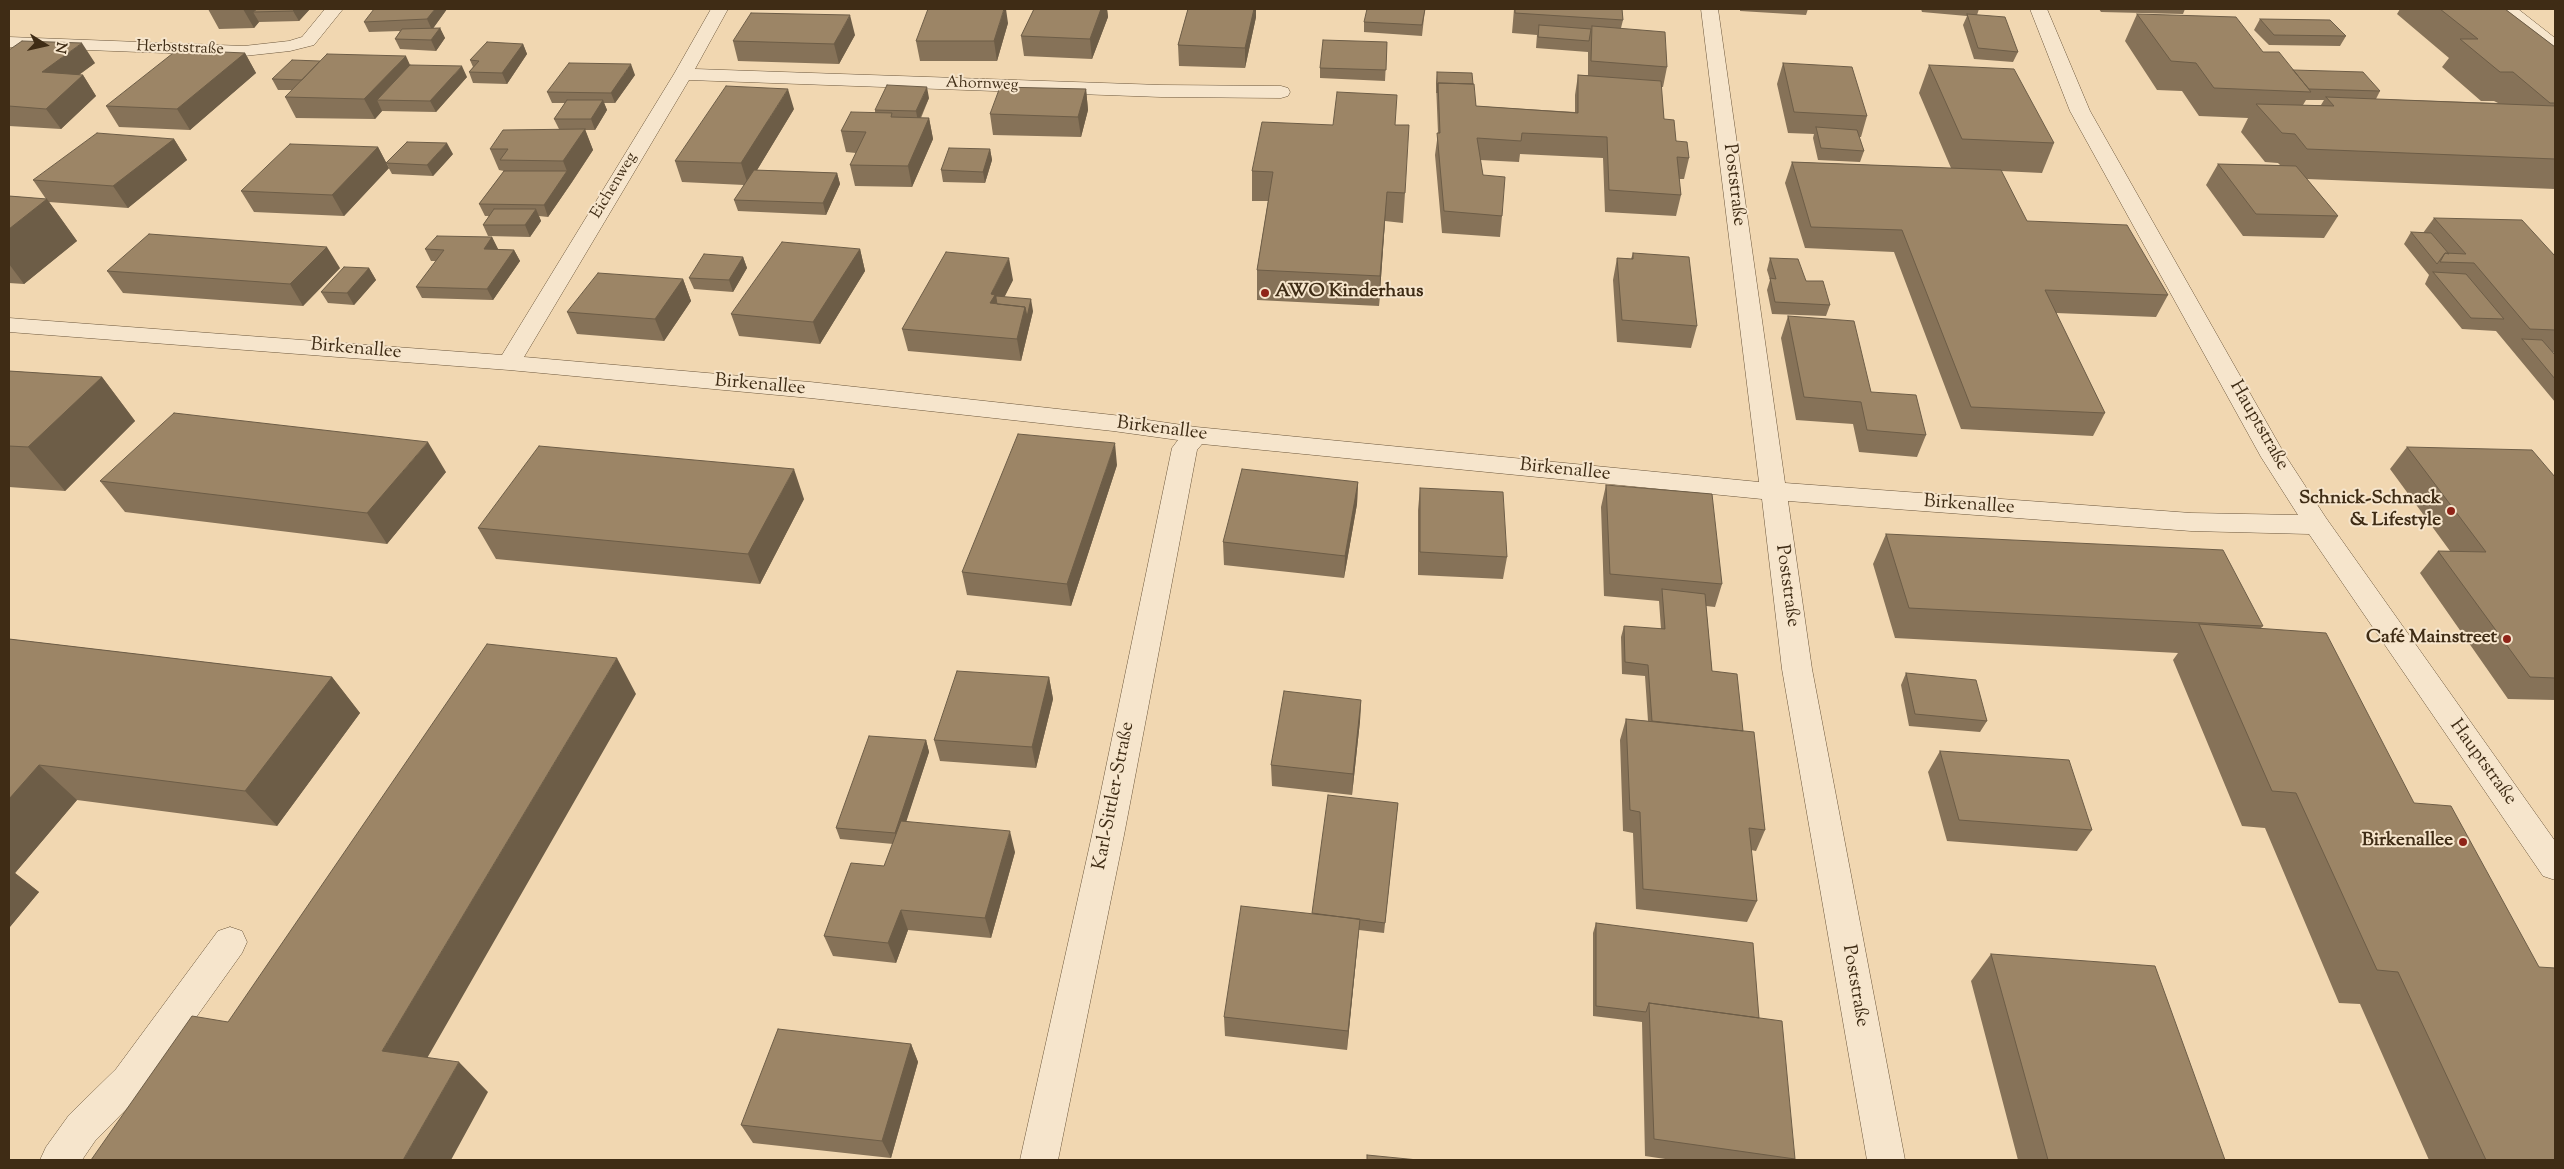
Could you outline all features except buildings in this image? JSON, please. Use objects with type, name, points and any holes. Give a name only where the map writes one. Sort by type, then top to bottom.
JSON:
[{"type":"street","name":"Herbststraße","points":[[9,42],[244,51],[290,46],[308,41],[334,9]]},
{"type":"street","name":"Eichenweg","points":[[508,363],[683,74],[719,9]]},
{"type":"street","name":"Poststraße","points":[[1710,9],[1772,491],[1797,668],[1886,1160]]},
{"type":"street","name":"Hauptstraße","points":[[2039,9],[2080,111],[2274,456],[2316,524],[2555,866]]},
{"type":"street","points":[[2507,9],[2555,46]]},
{"type":"street","name":"Ahornweg","points":[[683,74],[1161,92],[1281,92]]},
{"type":"street","name":"Birkenallee","points":[[9,325],[508,363],[819,392],[1113,423],[1196,434],[1772,491],[2191,522],[2316,524]]},
{"type":"street","name":"Karl-Sittler-Straße","points":[[1039,1160],[1108,835],[1185,448],[1196,434]]},
{"type":"street","points":[[59,1160],[82,1128],[129,1081],[230,942]]},
{"type":"place","name":"AWO Kinderhaus","points":[[1265,293]]},
{"type":"place","name":"Schnick-Schnack & Lifestyle","points":[[2451,511]]},
{"type":"place","name":"Café Mainstreet","points":[[2507,639]]},
{"type":"place","name":"Birkenallee","points":[[2463,842]]}]
